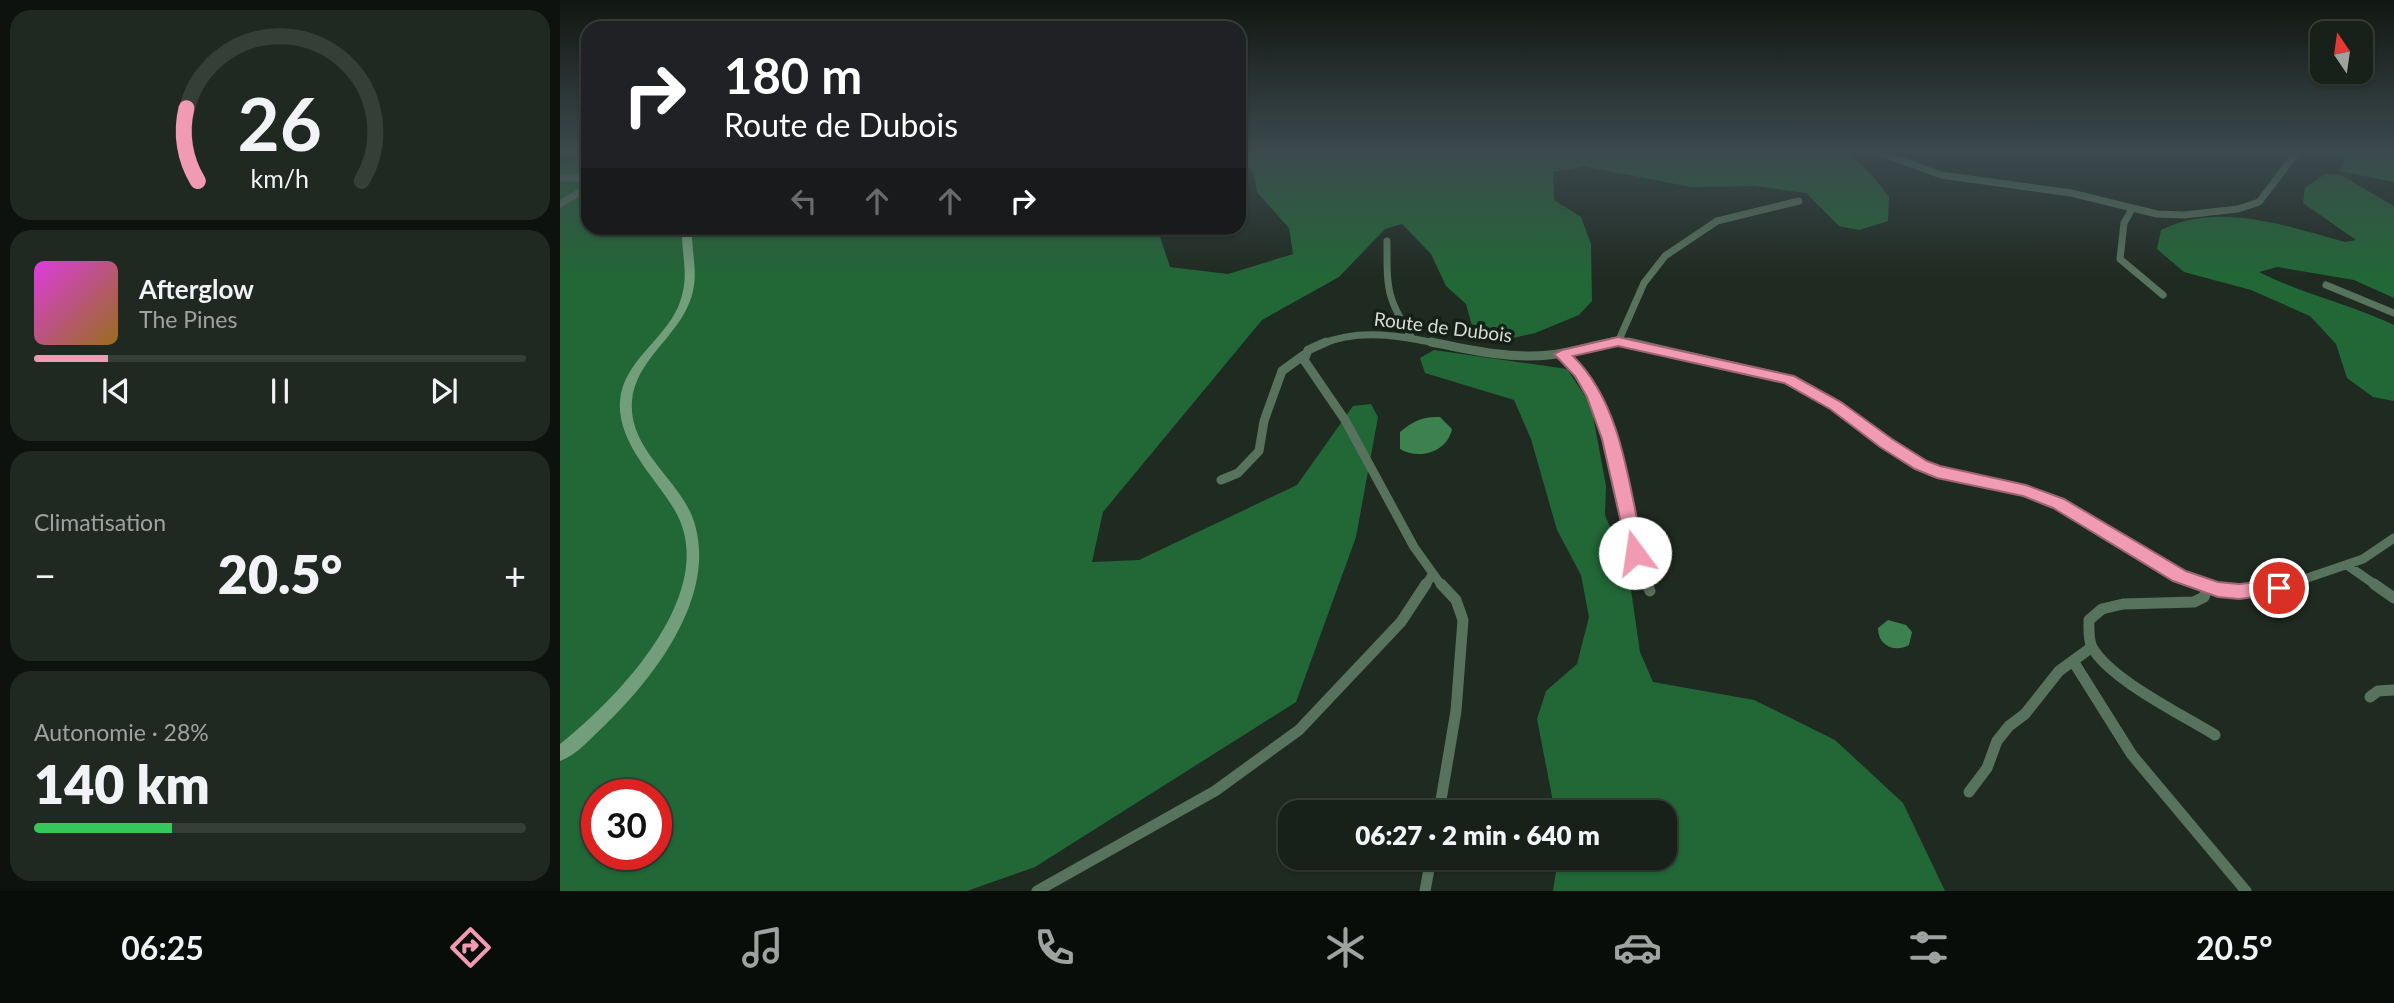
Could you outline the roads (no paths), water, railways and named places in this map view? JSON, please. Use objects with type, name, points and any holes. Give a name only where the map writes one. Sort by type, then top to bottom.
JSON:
[{"type":"main road","points":[[560,754],[582,738],[625,694],[658,650],[681,610],[690,586],[693,562],[691,535],[686,517],[632,437],[625,402],[628,386],[638,366],[677,318],[685,301],[691,272],[686,235]]},
{"type":"street","points":[[560,204],[577,194]]},
{"type":"street","points":[[2077,194],[2132,209],[2184,215],[2238,209],[2259,202],[2266,194]]},
{"type":"street","points":[[1618,342],[1644,283],[1665,256],[1717,220],[1799,201]]},
{"type":"street","points":[[2132,209],[2124,223],[2120,259],[2163,295]]},
{"type":"street","points":[[1387,241],[1387,282],[1392,306],[1412,338]]},
{"type":"street","points":[[2326,285],[2394,313]]},
{"type":"street","name":"Route de Dubois","points":[[1221,480],[1238,473],[1259,452],[1264,421],[1282,371],[1318,344],[1351,337],[1382,335],[1501,355],[1562,354],[1618,342],[1789,379],[1836,405],[1921,465],[1937,472],[2026,491],[2059,504],[2168,569],[2208,586],[2239,591],[2279,588],[2347,565],[2387,545],[2394,538]]},
{"type":"street","points":[[1562,354],[1581,373],[1595,397],[1610,439],[1635,553],[1650,591]]},
{"type":"street","points":[[1304,355],[1312,374],[1345,420],[1414,547],[1432,575],[1456,600],[1463,620],[1456,711],[1440,800]]},
{"type":"street","points":[[2347,565],[2394,598]]},
{"type":"street","points":[[1037,891],[1215,790],[1298,730],[1401,622],[1432,575]]},
{"type":"street","points":[[2208,586],[2204,597],[2194,602],[2123,604],[2102,609],[2089,620],[2088,634],[2092,647],[2113,669],[2215,735]]},
{"type":"street","points":[[1969,792],[1987,768],[1997,741],[2039,699],[2059,671],[2092,647]]},
{"type":"street","points":[[2073,661],[2132,755],[2246,891]]},
{"type":"street","points":[[2370,697],[2378,691],[2394,690]]},
{"type":"street","points":[[1425,891],[1428,870]]}]
